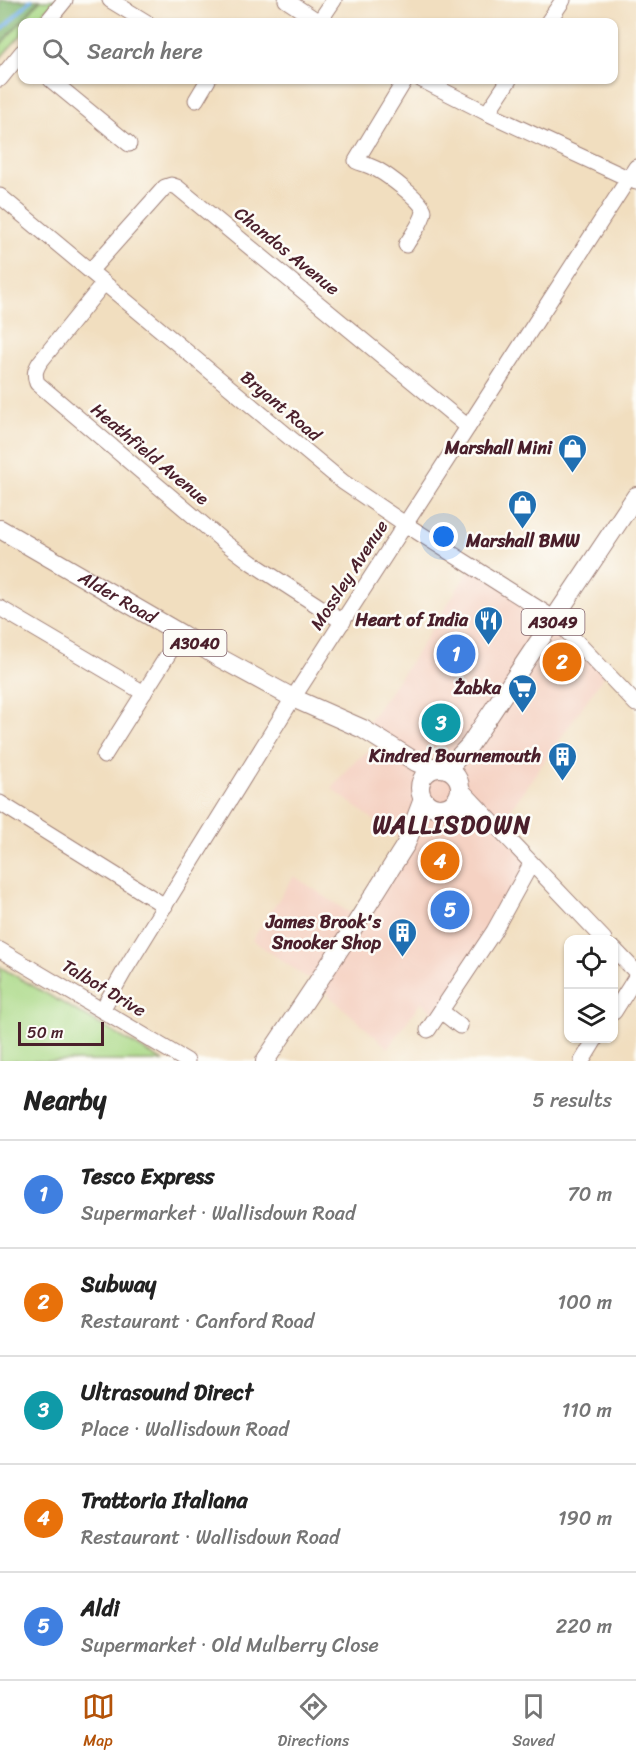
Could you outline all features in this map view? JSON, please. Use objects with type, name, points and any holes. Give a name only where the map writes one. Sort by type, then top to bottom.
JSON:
[{"type":"main road","name":"A3049","points":[[452,776],[469,746],[636,496]]},
{"type":"main road","name":"Alder Road","points":[[0,529],[218,657],[293,698],[363,729],[425,766],[452,776]]},
{"type":"main road","name":"Alder Road","points":[[395,749],[422,796]]},
{"type":"main road","points":[[265,1061],[406,844],[422,796],[421,783],[427,773],[437,768],[452,776],[460,794],[406,844]]},
{"type":"main road","points":[[422,796],[432,806],[447,806]]},
{"type":"street","points":[[49,18],[65,0]]},
{"type":"street","points":[[110,0],[139,18]]},
{"type":"street","points":[[285,0],[313,18]]},
{"type":"street","points":[[322,18],[333,0]]},
{"type":"street","points":[[551,18],[563,0]]},
{"type":"street","points":[[0,79],[18,59]]},
{"type":"street","points":[[56,84],[129,144]]},
{"type":"street","points":[[196,100],[206,84]]},
{"type":"street","points":[[403,84],[356,161],[378,170],[423,207],[424,212],[420,221],[406,245]]},
{"type":"street","points":[[430,84],[487,113],[633,176]]},
{"type":"street","points":[[487,113],[506,84]]},
{"type":"street","name":"Mossley Avenue","points":[[102,1010],[293,698],[633,176]]},
{"type":"street","name":"Chandos Avenue","points":[[90,272],[165,187],[171,184],[468,427]]},
{"type":"street","name":"Bryant Road","points":[[0,196],[327,470],[405,524],[555,620],[636,704]]},
{"type":"street","name":"Heathfield Avenue","points":[[104,283],[40,362],[34,376],[37,383],[224,542],[252,563],[343,622]]},
{"type":"street","points":[[0,608],[144,693]]},
{"type":"street","points":[[104,756],[181,634]]},
{"type":"street","points":[[452,776],[486,816],[600,935]]},
{"type":"street","points":[[0,803],[165,906]]},
{"type":"street","points":[[447,806],[486,816]]},
{"type":"street","points":[[428,1030],[494,931],[531,864]]},
{"type":"street","name":"Talbot Drive","points":[[0,950],[188,1061]]},
{"type":"street","points":[[618,953],[636,972]]},
{"type":"street","points":[[618,1006],[636,977]]},
{"type":"street","points":[[441,1011],[460,1026]]},
{"type":"street","points":[[582,1061],[593,1043]]},
{"type":"shaded area","points":[[471,567],[549,615],[606,673],[498,828],[531,864],[438,1016],[421,1002],[388,1048],[316,984],[252,940],[294,876],[359,919],[406,844],[332,789],[350,765],[381,741],[363,729],[414,657]]},
{"type":"green space","points":[[0,0],[40,0],[24,18],[18,18],[18,25],[0,45]]},
{"type":"green space","points":[[40,0],[56,0],[38,18],[24,18]]},
{"type":"green space","points":[[18,25],[18,38],[0,58],[0,45]]},
{"type":"green space","points":[[0,967],[163,1061],[0,1061]]},
{"type":"waterway","points":[[0,31],[31,0]]},
{"type":"place","name":"Marshall Mini","points":[[573,474]]},
{"type":"place","name":"Marshall BMW","points":[[523,530]]},
{"type":"place","name":"Heart of India","points":[[489,646]]},
{"type":"place","name":"Tesco Express","points":[[456,654]]},
{"type":"place","name":"Subway","points":[[562,662]]},
{"type":"place","name":"Żabka","points":[[522,714]]},
{"type":"place","name":"Ultrasound Direct","points":[[441,723]]},
{"type":"place","name":"Kindred Bournemouth","points":[[562,782]]},
{"type":"place","name":"Trattoria Italiana","points":[[440,861]]},
{"type":"place","name":"Aldi","points":[[450,910]]},
{"type":"place","name":"James Brook's Snooker Shop","points":[[402,958]]},
{"type":"district","name":"WALLISDOWN","points":[[452,825]]}]
